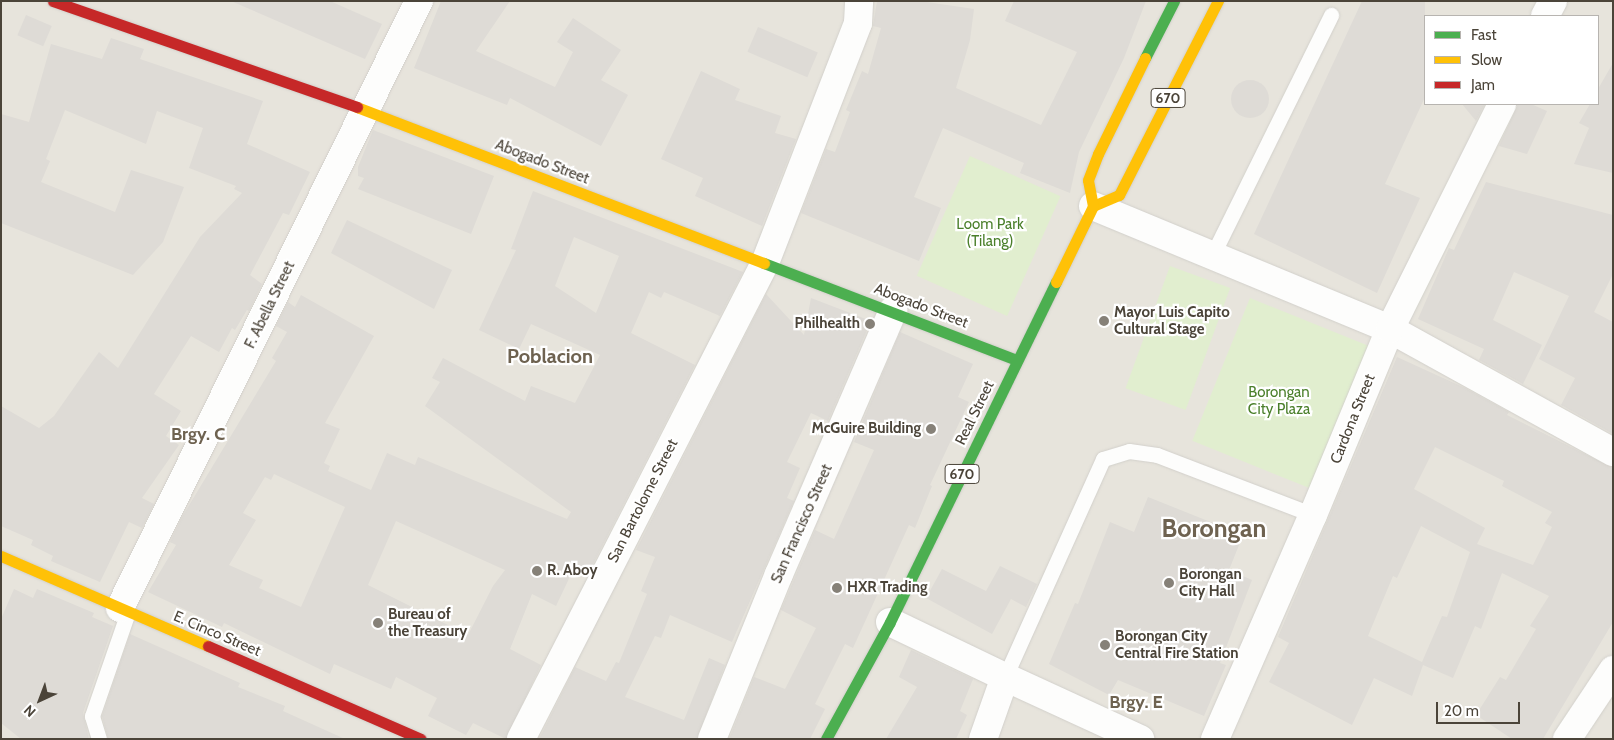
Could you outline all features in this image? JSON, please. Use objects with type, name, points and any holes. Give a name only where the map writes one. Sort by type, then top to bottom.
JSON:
[{"type":"street","name":"Abogado Street","points":[[53,1],[365,110],[893,310],[1017,360]]},
{"type":"street","name":"F. Abella Street","points":[[124,610],[419,1]]},
{"type":"street","name":"San Bartolome Street","points":[[521,739],[765,263],[858,23],[859,1]]},
{"type":"street","name":"670","points":[[1175,8],[1098,154],[1088,180],[1093,206],[1119,195],[1201,23],[1218,1]]},
{"type":"street","points":[[1546,15],[1553,1]]},
{"type":"street","name":"Cardona Street","points":[[1215,739],[1313,515],[1390,329],[1502,105]]},
{"type":"street","points":[[1093,206],[1390,329],[1613,452]]},
{"type":"street","name":"Real Street","points":[[826,739],[890,622],[1093,206]]},
{"type":"street","name":"San Francisco Street","points":[[712,739],[779,574],[893,310]]},
{"type":"street","name":"E. Cinco Street","points":[[1,556],[421,739]]},
{"type":"street","points":[[890,622],[1140,739]]},
{"type":"street","points":[[1567,739],[1613,670]]},
{"type":"street","points":[[982,739],[1005,677]]},
{"type":"lane","points":[[1212,256],[1331,15]]},
{"type":"lane","points":[[1005,677],[1103,459],[1129,451],[1157,456],[1313,515]]},
{"type":"lane","points":[[99,739],[92,716],[124,610]]},
{"type":"shaded area","points":[[1,1],[1613,1],[1613,739],[1,739]]},
{"type":"green space","name":"Loom Park (Tilang)","points":[[970,156],[1060,196],[1007,316],[917,276]]},
{"type":"green space","points":[[1170,266],[1230,288],[1186,410],[1126,388]]},
{"type":"green space","name":"Borongan City Plaza","points":[[1250,298],[1373,348],[1316,491],[1192,441]]},
{"type":"building","points":[[231,1],[330,1],[382,24],[365,59]]},
{"type":"building","points":[[441,1],[510,1],[476,51],[555,87],[573,52],[557,42],[573,18],[621,50],[601,80],[628,95],[601,146],[510,98],[507,105],[414,68]]},
{"type":"building","points":[[877,1],[920,1],[974,9],[970,40],[956,88],[1041,125],[1077,52],[1005,21],[1014,1],[1146,1],[1124,58],[1079,152],[1070,193],[1020,173],[1024,163],[943,128],[914,197],[941,208],[919,261],[801,213],[826,149],[835,152],[850,112],[846,110],[862,71],[868,74],[881,28],[873,26]]},
{"type":"building","points":[[1362,1],[1425,1],[1424,99],[1385,184],[1420,198],[1377,293],[1254,234]]},
{"type":"building","points":[[26,15],[52,26],[43,46],[17,35]]},
{"type":"building","points":[[758,27],[818,52],[807,77],[747,52]]},
{"type":"building","points":[[111,38],[144,49],[140,59],[263,101],[247,144],[310,172],[289,215],[283,213],[250,275],[262,284],[249,311],[247,310],[235,330],[232,328],[219,352],[191,336],[154,394],[181,411],[166,436],[179,445],[142,498],[154,504],[142,528],[129,522],[100,582],[51,561],[53,556],[31,545],[33,540],[1,526],[1,406],[39,428],[54,416],[99,352],[118,368],[200,237],[242,193],[234,189],[236,186],[189,168],[203,128],[157,111],[146,144],[65,110],[46,159],[50,161],[41,182],[115,212],[131,170],[184,187],[163,242],[133,275],[1,223],[1,114],[29,122],[51,44],[102,59]]},
{"type":"building","points":[[1613,63],[1613,173],[1574,164],[1589,128],[1579,123],[1589,105],[1599,105],[1599,87]]},
{"type":"building","points":[[701,71],[740,89],[735,100],[781,116],[775,133],[796,139],[762,226],[695,196],[703,178],[661,159]]},
{"type":"building","points":[[1250,80],[1264,85],[1269,99],[1264,113],[1250,118],[1236,113],[1231,99],[1236,85]]},
{"type":"building","points":[[1463,105],[1484,105],[1476,121]]},
{"type":"building","points":[[1518,105],[1533,105],[1547,111],[1527,154],[1499,146]]},
{"type":"building","points":[[373,130],[494,176],[471,234],[358,189],[364,178],[358,176],[358,167]]},
{"type":"building","points":[[1486,182],[1613,215],[1613,274],[1594,312],[1613,322],[1613,434],[1561,405],[1575,378],[1539,359],[1569,296],[1514,272],[1493,320],[1542,345],[1523,384],[1479,360],[1484,349],[1418,319],[1449,248],[1454,250]]},
{"type":"building","points":[[533,191],[743,272],[720,316],[664,292],[661,298],[649,292],[631,333],[695,365],[589,572],[576,564],[556,606],[532,594],[510,649],[541,665],[506,739],[473,723],[466,735],[428,716],[437,698],[396,677],[391,689],[334,664],[330,674],[224,623],[222,627],[148,592],[176,545],[170,542],[182,517],[276,361],[272,358],[287,332],[276,326],[288,302],[295,307],[301,295],[374,336],[325,423],[340,429],[324,463],[330,466],[328,471],[371,490],[387,453],[415,465],[418,457],[567,519],[571,512],[425,406],[440,382],[432,378],[443,358],[525,401],[531,386],[575,403],[600,355],[531,324],[519,349],[479,330],[516,250],[511,249]],"holes":[[[574,237],[619,256],[596,313],[555,286]],[[274,474],[345,507],[301,607],[259,588],[263,580],[229,565],[256,520],[243,513],[265,477],[271,480]],[[396,521],[505,570],[493,586],[468,635],[368,585]]]},
{"type":"building","points":[[347,220],[452,270],[434,309],[331,253]]},
{"type":"building","points":[[766,294],[804,335],[811,298],[871,321],[828,421],[811,413],[787,462],[800,468],[787,498],[794,501],[732,642],[670,615],[661,638],[655,636],[625,697],[684,720],[709,658],[725,665],[697,739],[539,739],[575,667],[606,681],[616,662],[619,663],[647,594],[641,591],[655,557],[636,550]]},
{"type":"building","points":[[900,332],[973,364],[958,397],[969,402],[930,485],[932,486],[915,528],[909,525],[853,648],[845,644],[815,704],[825,709],[810,739],[729,739],[754,677],[785,689],[816,628],[781,610],[815,530],[834,539],[874,450],[854,442]]},
{"type":"building","points":[[1397,357],[1465,388],[1509,412],[1507,415],[1613,468],[1613,622],[1543,739],[1512,739],[1476,715],[1500,677],[1506,680],[1536,629],[1530,626],[1549,596],[1502,573],[1481,629],[1475,626],[1453,678],[1423,665],[1412,696],[1374,678],[1352,725],[1269,682],[1289,643],[1278,637]],"holes":[[[1435,447],[1504,481],[1502,486],[1552,512],[1545,523],[1552,527],[1533,565],[1477,544],[1485,528],[1414,489]],[[1421,526],[1470,552],[1447,617],[1442,616],[1422,662],[1368,636],[1393,576],[1397,578]]]},
{"type":"building","points":[[1148,497],[1243,535],[1229,570],[1252,580],[1220,663],[1226,665],[1204,716],[1118,680],[1109,695],[1049,664],[1075,603],[1078,604],[1110,522],[1134,532]]},
{"type":"building","points":[[1000,566],[1037,584],[1026,607],[1011,599],[992,634],[926,598],[942,569],[986,591]]},
{"type":"building","points":[[14,589],[33,598],[37,589],[94,613],[92,617],[113,626],[83,713],[89,739],[21,739],[1,723],[1,619]]},
{"type":"building","points":[[130,634],[240,683],[238,687],[285,706],[283,711],[345,739],[108,739],[102,716]]},
{"type":"building","points":[[911,650],[973,679],[960,711],[967,715],[956,739],[886,739],[917,687],[899,677]]},
{"type":"traffic: fast","points":[[1145,58],[1174,1]]},
{"type":"traffic: fast","points":[[764,263],[1017,360]]},
{"type":"traffic: fast","points":[[826,739],[890,622],[1056,282]]},
{"type":"traffic: slow","points":[[1093,206],[1119,195],[1218,1]]},
{"type":"traffic: slow","points":[[1056,282],[1093,206],[1088,180],[1098,154],[1145,58]]},
{"type":"traffic: slow","points":[[357,107],[764,263]]},
{"type":"traffic: slow","points":[[1,556],[208,646]]},
{"type":"traffic: jam","points":[[53,1],[357,107]]},
{"type":"traffic: jam","points":[[208,646],[421,739]]},
{"type":"place","name":"Mayor Luis Capito Cultural Stage","points":[[1104,321]]},
{"type":"place","name":"Philhealth","points":[[870,324]]},
{"type":"place","name":"McGuire Building","points":[[931,429]]},
{"type":"place","name":"R. Aboy","points":[[537,571]]},
{"type":"place","name":"Borongan City Hall","points":[[1169,583]]},
{"type":"place","name":"HXR Trading","points":[[837,588]]},
{"type":"place","name":"Bureau of the Treasury","points":[[378,623]]},
{"type":"place","name":"Borongan City Central Fire Station","points":[[1105,645]]},
{"type":"district","name":"Poblacion","points":[[550,356]]},
{"type":"district","name":"Brgy. C","points":[[198,434]]},
{"type":"district","name":"Borongan","points":[[1214,528]]},
{"type":"district","name":"Brgy. E","points":[[1136,702]]}]
